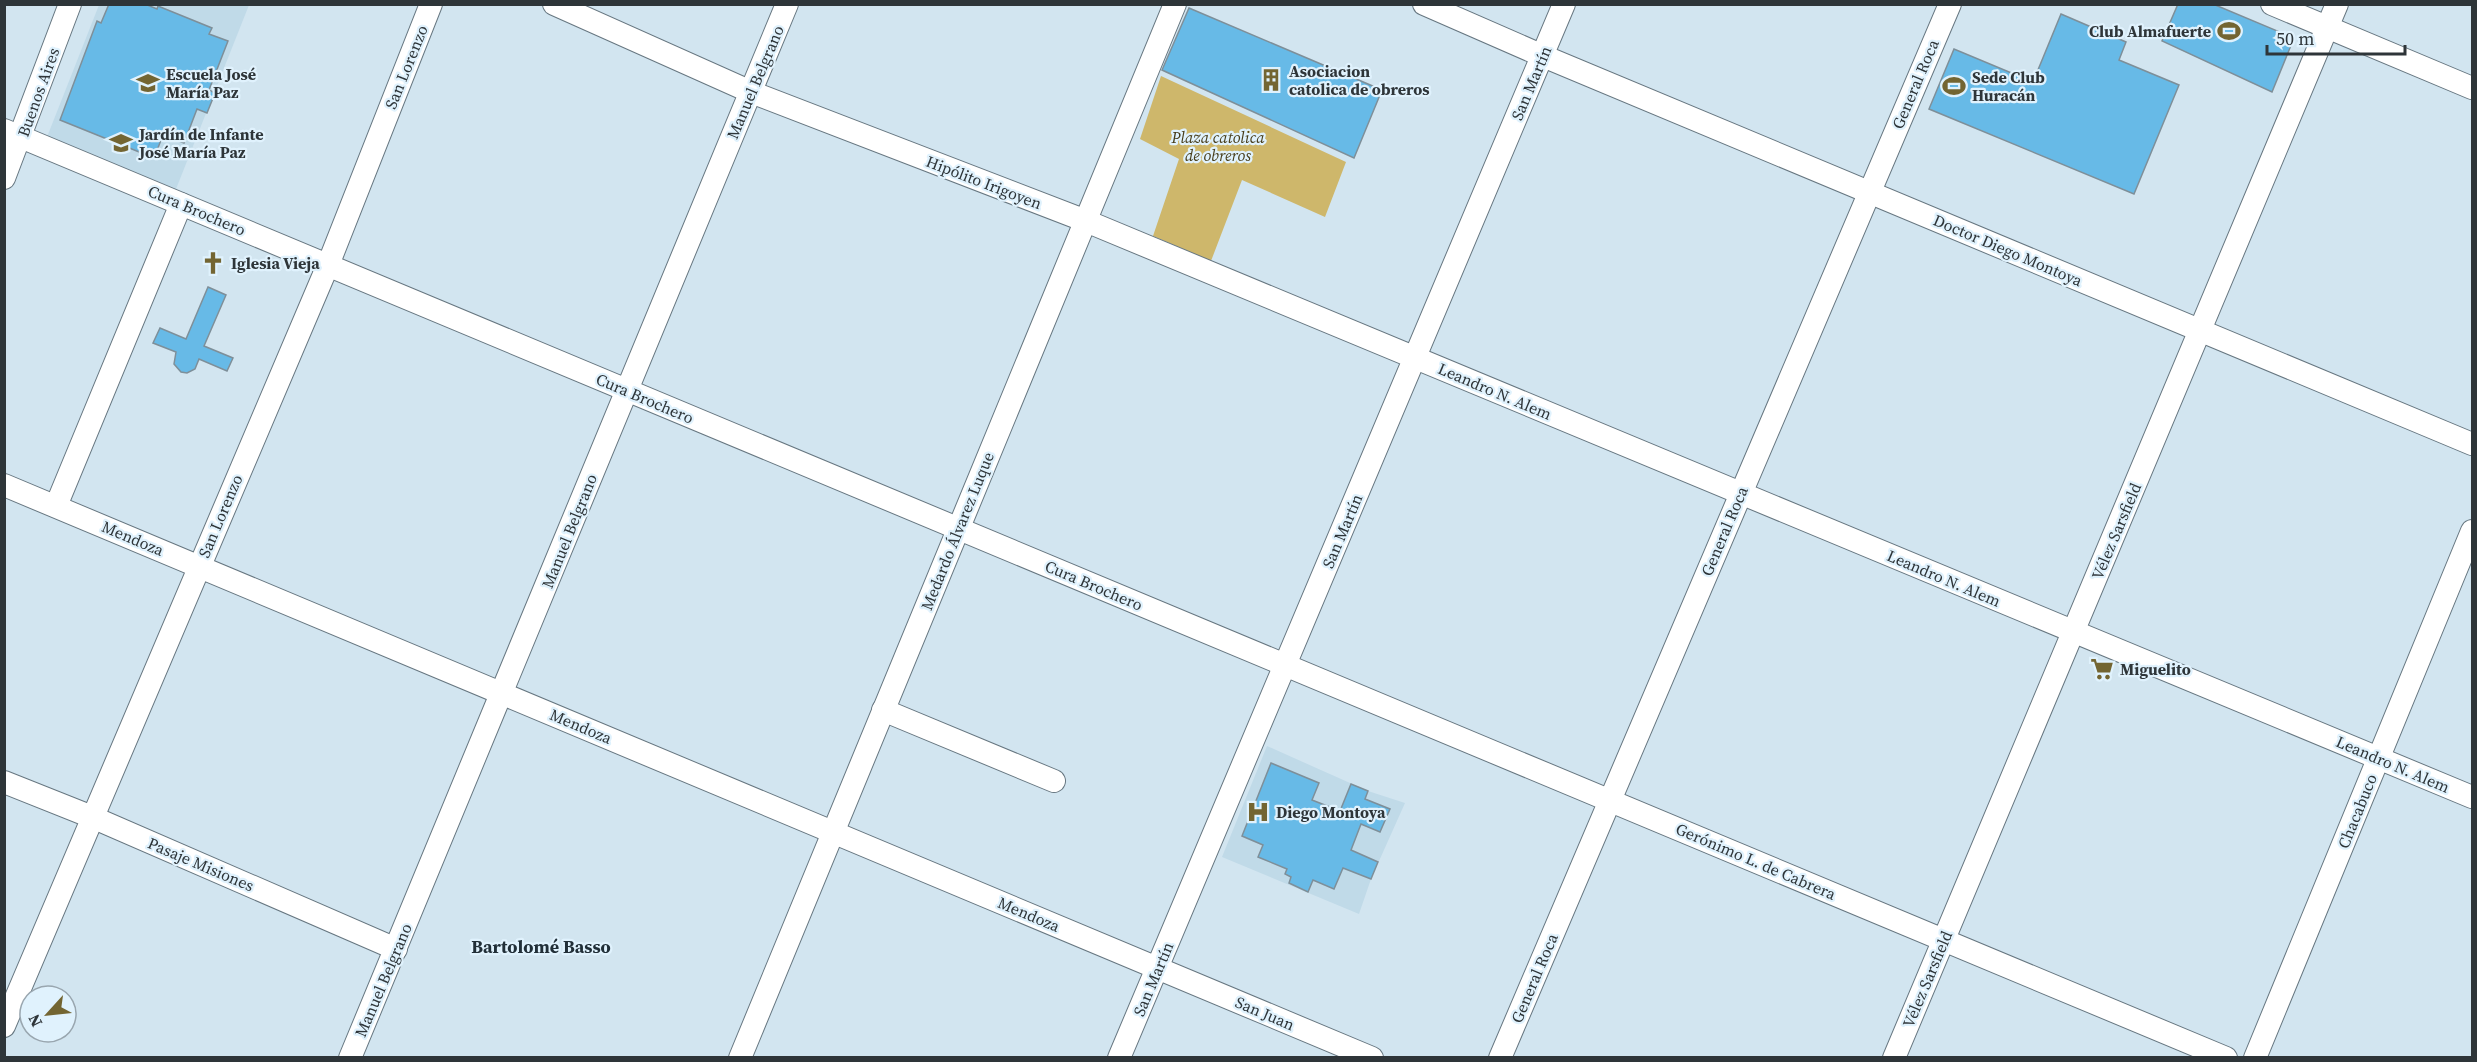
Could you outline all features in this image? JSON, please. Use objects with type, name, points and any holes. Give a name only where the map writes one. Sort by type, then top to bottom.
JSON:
[{"type":"street","name":"Buenos Aires","points":[[4,178],[13,134],[70,4]]},
{"type":"street","name":"San Lorenzo","points":[[4,1026],[328,265],[431,4]]},
{"type":"street","name":"Hipólito Irigoyen","points":[[554,4],[751,92],[1086,221],[1415,358]]},
{"type":"street","name":"Manuel Belgrano","points":[[350,1058],[788,4]]},
{"type":"street","name":"Medardo Álvarez Luque","points":[[740,1058],[1175,4]]},
{"type":"street","name":"Doctor Diego Montoya","points":[[1424,4],[1543,56],[2472,444]]},
{"type":"street","name":"San Martín","points":[[1119,1058],[1564,4]]},
{"type":"street","name":"General Roca","points":[[1500,1058],[1950,4]]},
{"type":"street","points":[[2272,4],[2472,88]]},
{"type":"street","name":"Vélez Sarsfield","points":[[1893,1058],[2337,4]]},
{"type":"street","name":"Cura Brochero","points":[[13,134],[1286,665]]},
{"type":"street","points":[[56,506],[181,204]]},
{"type":"street","name":"Leandro N. Alem","points":[[1415,358],[2472,797]]},
{"type":"street","name":"Mendoza","points":[[4,485],[1158,968]]},
{"type":"street","name":"Chacabuco","points":[[2254,1058],[2472,531]]},
{"type":"street","name":"Gerónimo L. de Cabrera","points":[[1286,665],[2226,1058]]},
{"type":"street","points":[[883,710],[1054,781]]},
{"type":"street","name":"Pasaje Misiones","points":[[4,782],[92,817],[396,949]]},
{"type":"street","name":"San Juan","points":[[1158,968],[1372,1058]]},
{"type":"shaded area","points":[[99,5],[249,5],[176,189],[47,137]]},
{"type":"shaded area","points":[[1267,746],[1368,791],[1405,803],[1371,879],[1359,914],[1222,857]]},
{"type":"green space","name":"Plaza catolica de obreros","points":[[1161,76],[1346,162],[1325,217],[1242,180],[1211,261],[1153,236],[1179,159],[1140,139]]},
{"type":"building","points":[[109,4],[145,4],[157,9],[158,6],[212,28],[209,34],[228,41],[209,90],[215,93],[207,113],[197,109],[184,143],[163,135],[154,158],[60,120],[97,21],[101,23]]},
{"type":"building","points":[[2178,4],[2213,4],[2294,38],[2272,92],[2162,41]]},
{"type":"building","name":"Asociacion catolica de obreros","points":[[1189,8],[1382,90],[1354,158],[1162,70]]},
{"type":"building","points":[[2061,14],[2126,42],[2119,60],[2179,85],[2134,194],[1929,109],[1954,49],[2033,82]]},
{"type":"building","points":[[208,287],[226,295],[204,346],[233,358],[227,371],[199,359],[195,369],[187,373],[181,372],[174,364],[176,352],[153,343],[160,328],[186,339]]},
{"type":"building","points":[[1271,763],[1319,783],[1312,800],[1340,811],[1351,784],[1368,791],[1365,799],[1390,809],[1380,832],[1361,824],[1351,850],[1378,862],[1371,879],[1343,868],[1334,889],[1313,880],[1308,892],[1289,883],[1291,877],[1285,874],[1287,869],[1258,857],[1263,845],[1242,836]]},
{"type":"place","name":"Club Almafuerte","points":[[2229,31]]},
{"type":"place","name":"Asociacion catolica de obreros","points":[[1271,80]]},
{"type":"place","name":"Escuela José María Paz","points":[[148,83]]},
{"type":"place","name":"Sede Club Huracán","points":[[1954,86]]},
{"type":"place","name":"Jardín de Infante José María Paz","points":[[121,143]]},
{"type":"place","name":"Iglesia Vieja","points":[[213,263]]},
{"type":"place","name":"Miguelito","points":[[2102,669]]},
{"type":"place","name":"Diego Montoya","points":[[1258,812]]},
{"type":"district","name":"Bartolomé Basso","points":[[541,947]]}]
